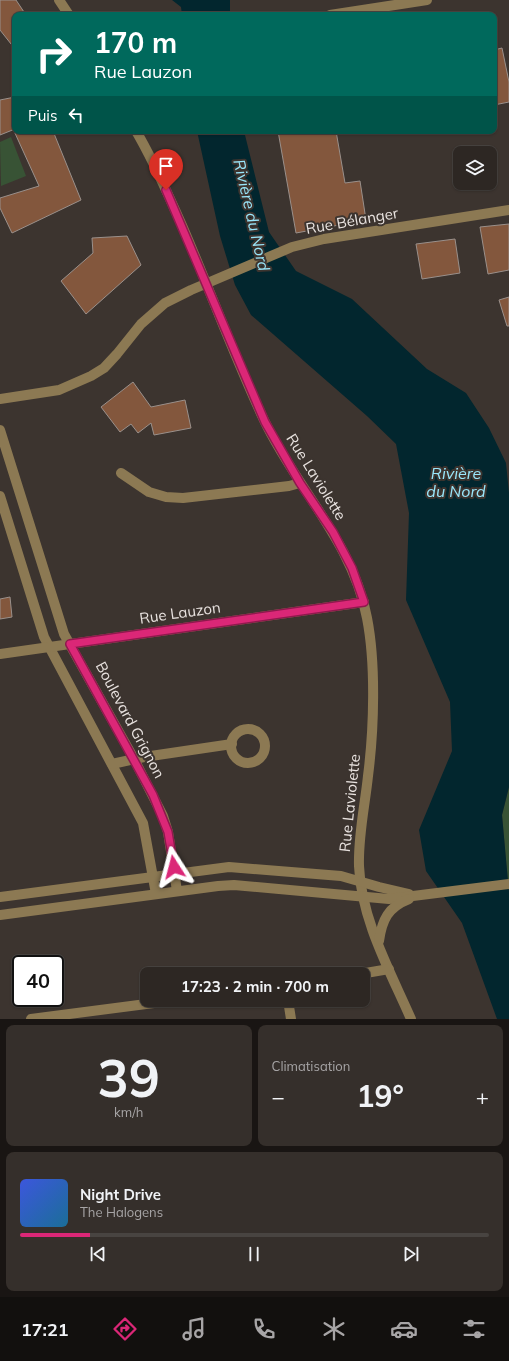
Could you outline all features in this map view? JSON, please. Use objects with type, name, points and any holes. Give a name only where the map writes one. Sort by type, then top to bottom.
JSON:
[{"type":"street","points":[[59,0],[67,12]]},
{"type":"street","points":[[349,12],[427,0]]},
{"type":"street","name":"Rue Laviolette","points":[[138,134],[166,190],[265,422],[300,483],[333,532],[352,568],[364,602],[370,641],[372,699],[369,774],[360,835],[360,880],[363,896],[378,943],[411,1019]]},
{"type":"street","name":"Rue Bélanger","points":[[0,399],[59,390],[91,376],[104,368],[152,312],[175,297],[292,247],[324,239],[509,210]]},
{"type":"street","name":"Boulevard Grignon","points":[[0,430],[64,634],[134,759],[163,816],[168,832],[178,891]]},
{"type":"street","points":[[121,473],[149,492],[166,497],[184,498],[289,486],[300,483]]},
{"type":"street","points":[[0,496],[41,629],[48,647],[143,823],[156,894]]},
{"type":"street","name":"Rue Lauzon","points":[[0,654],[364,602]]},
{"type":"street","points":[[112,764],[134,759],[232,744]]},
{"type":"street","points":[[0,897],[229,867],[341,876],[417,896]]},
{"type":"street","points":[[0,915],[234,885],[389,898],[417,896],[507,884]]},
{"type":"street","points":[[378,943],[381,928],[388,912],[398,904],[417,896]]},
{"type":"street","points":[[370,972],[389,969]]},
{"type":"street","points":[[31,1019],[57,1017],[140,1005]]},
{"type":"street","points":[[289,1007],[291,1019]]},
{"type":"green space","points":[[11,137],[26,176],[1,186],[0,142]]},
{"type":"green space","points":[[509,787],[509,884],[508,884],[502,815]]},
{"type":"water","points":[[172,0],[230,0],[230,12],[182,12],[181,7]]},
{"type":"water","name":"Rivière du Nord","points":[[198,134],[245,134],[269,232],[296,271],[352,299],[427,369],[466,393],[489,428],[506,463],[509,493],[509,787],[502,815],[509,892],[509,1019],[497,1019],[462,923],[426,871],[419,830],[452,751],[450,702],[406,600],[409,513],[396,444],[367,416],[251,315],[235,285],[220,236]]},
{"type":"building","points":[[0,0],[16,0],[24,12],[12,12],[12,45],[0,30]]},
{"type":"building","points":[[502,48],[509,82],[509,102],[497,104],[497,49]]},
{"type":"building","points":[[12,98],[12,130],[0,135],[0,100]]},
{"type":"building","points":[[15,134],[54,134],[81,200],[12,233],[0,208],[0,198],[39,186]]},
{"type":"building","points":[[279,134],[337,134],[345,183],[360,181],[366,220],[296,233]]},
{"type":"building","points":[[509,224],[509,270],[488,274],[480,227]]},
{"type":"building","points":[[127,236],[141,265],[86,314],[61,281],[93,253],[92,238]]},
{"type":"building","points":[[455,239],[460,273],[422,279],[416,244]]},
{"type":"building","points":[[509,297],[509,326],[507,326],[499,300]]},
{"type":"building","points":[[133,382],[151,407],[185,400],[191,428],[154,435],[151,423],[138,433],[131,424],[120,432],[101,407]]},
{"type":"building","points":[[10,597],[12,617],[0,619],[0,599]]},
{"type":"route","points":[[166,190],[265,422],[300,483],[333,532],[352,568],[364,602],[70,644],[134,759],[163,816],[168,832],[174,867]]}]
